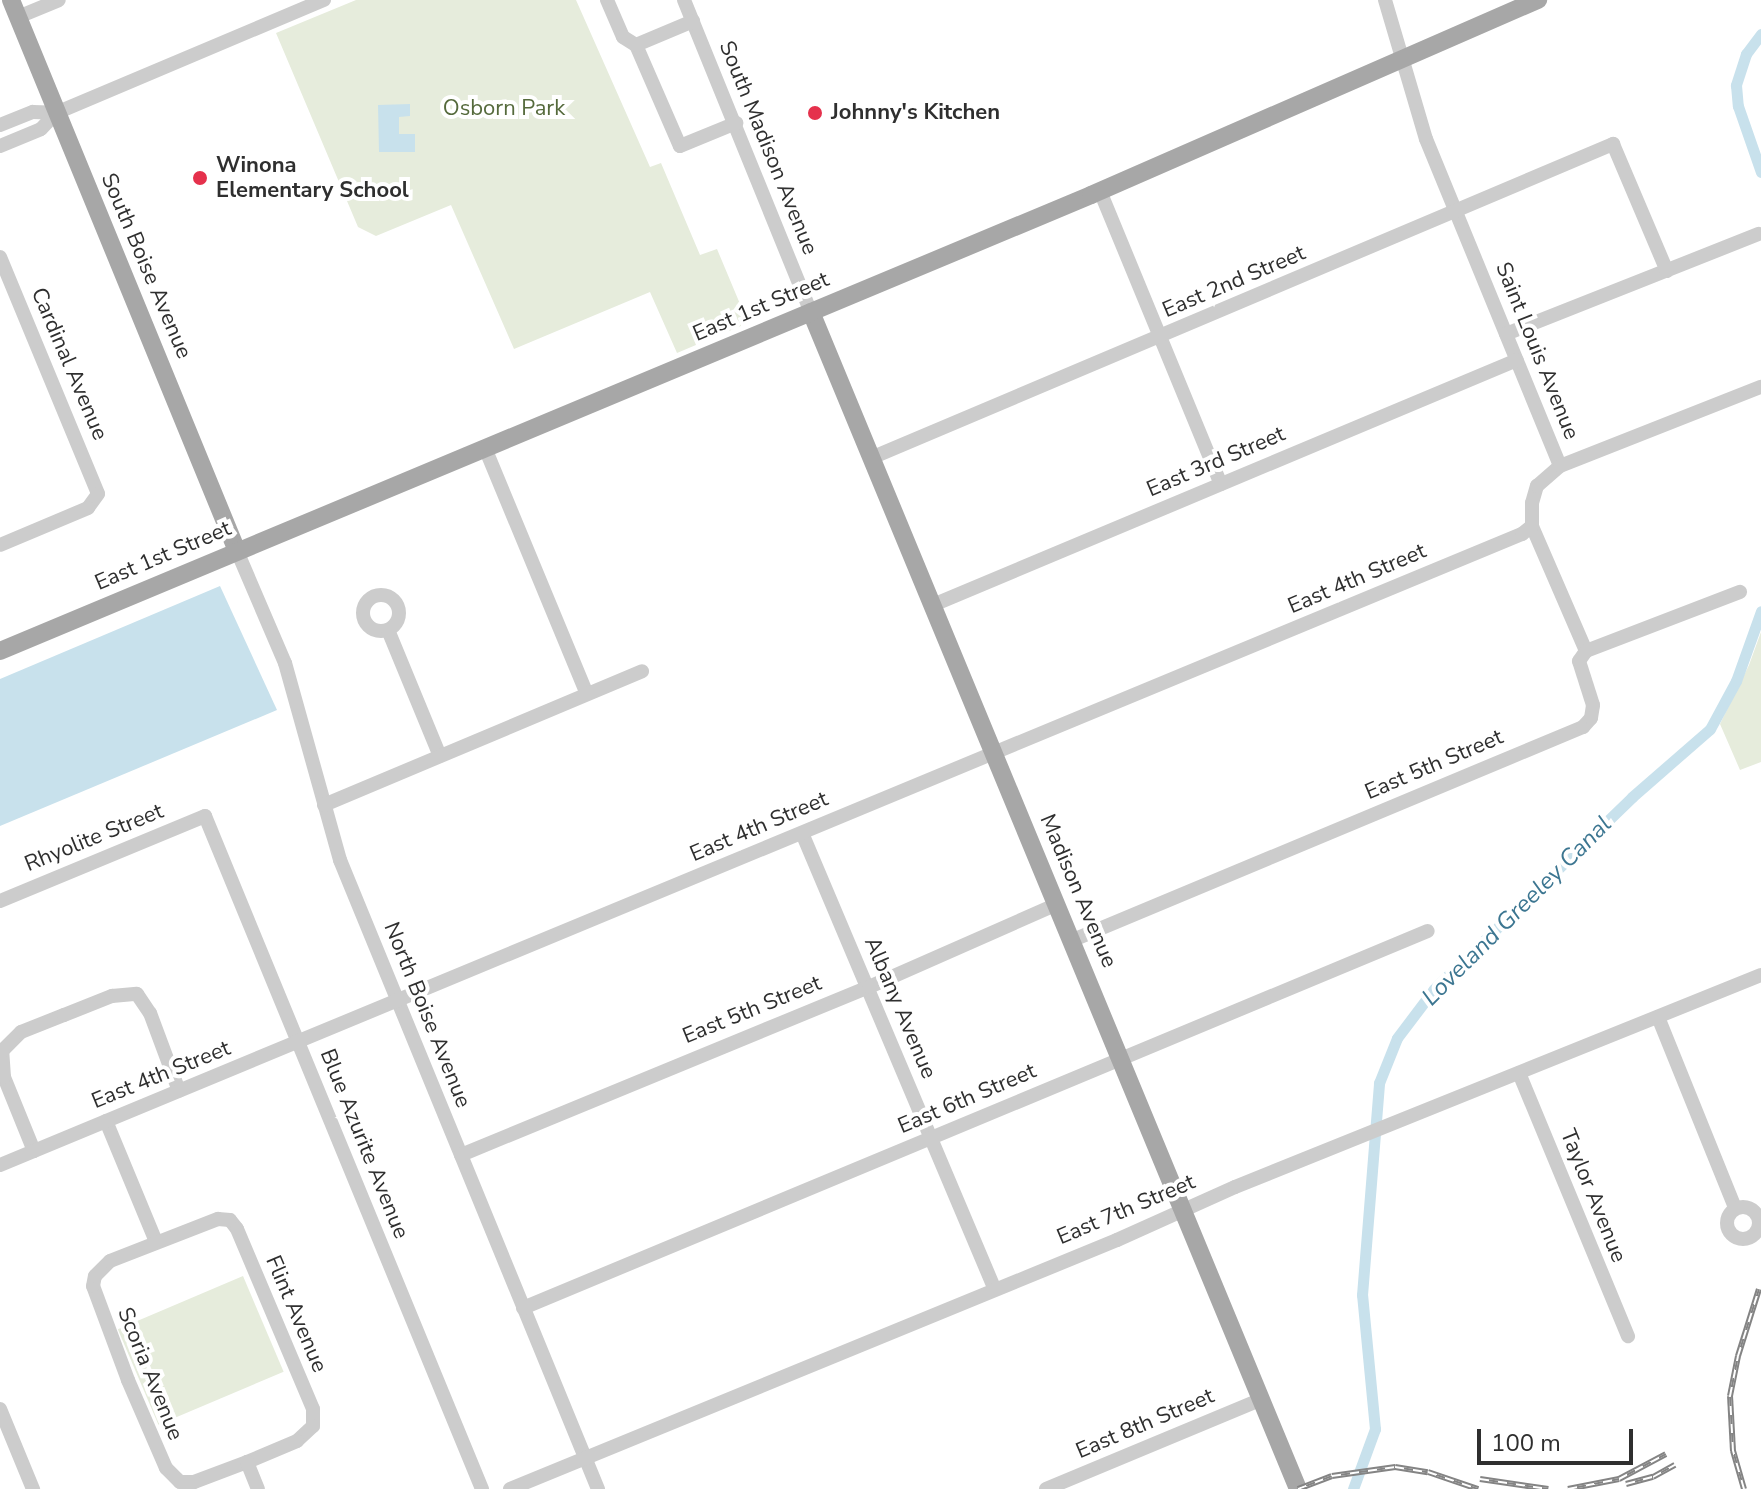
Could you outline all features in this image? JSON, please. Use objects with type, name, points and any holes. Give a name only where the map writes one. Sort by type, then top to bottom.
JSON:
[{"type":"main road","name":"East 1st Street","points":[[0,651],[1100,191],[1538,0]]},
{"type":"main road","name":"South Boise Avenue","points":[[14,8],[237,551]]},
{"type":"main road","name":"Madison Avenue","points":[[811,312],[1185,1209],[1298,1489]]},
{"type":"street","points":[[14,8],[59,0]]},
{"type":"street","points":[[0,146],[41,129],[56,113],[324,0]]},
{"type":"street","points":[[607,0],[623,37],[636,45],[680,146],[736,123]]},
{"type":"street","name":"South Madison Avenue","points":[[684,0],[811,312]]},
{"type":"street","name":"Saint Louis Avenue","points":[[1385,0],[1426,139],[1560,466],[1533,492],[1532,526]]},
{"type":"street","points":[[636,45],[693,21]]},
{"type":"street","points":[[0,125],[33,112],[56,113]]},
{"type":"street","name":"East 2nd Street","points":[[871,458],[1613,144],[1667,271]]},
{"type":"street","points":[[1100,191],[1221,484]]},
{"type":"street","points":[[1506,334],[1759,234]]},
{"type":"street","name":"Cardinal Avenue","points":[[0,257],[96,488],[96,501],[88,508],[0,545]]},
{"type":"street","name":"East 3rd Street","points":[[933,605],[1517,360]]},
{"type":"street","points":[[1560,466],[1761,387]]},
{"type":"street","points":[[485,448],[587,694]]},
{"type":"street","points":[[1532,526],[1586,651],[1740,592]]},
{"type":"street","name":"East 4th Street","points":[[0,1165],[1526,533],[1532,526]]},
{"type":"street","name":"North Boise Avenue","points":[[237,551],[285,663],[340,860],[598,1489]]},
{"type":"street","points":[[388,630],[440,756]]},
{"type":"street","name":"East 5th Street","points":[[1073,940],[1583,727],[1593,712],[1579,661],[1586,651]]},
{"type":"street","points":[[324,805],[642,671]]},
{"type":"street","name":"Rhyolite Street","points":[[0,901],[205,816]]},
{"type":"street","name":"Blue Azurite Avenue","points":[[205,816],[482,1489]]},
{"type":"street","name":"Albany Avenue","points":[[802,833],[995,1289]]},
{"type":"street","name":"East 5th Street","points":[[461,1155],[869,987],[1057,904]]},
{"type":"street","name":"East 6th Street","points":[[523,1308],[1428,931]]},
{"type":"street","name":"East 7th Street","points":[[510,1489],[1185,1209],[1761,975]]},
{"type":"street","points":[[34,1151],[4,1077],[2,1051],[21,1032],[112,996],[137,994],[150,1013],[179,1091]]},
{"type":"street","points":[[1658,1017],[1735,1208]]},
{"type":"street","name":"Taylor Avenue","points":[[1519,1073],[1628,1336]]},
{"type":"street","points":[[106,1121],[156,1242]]},
{"type":"street","name":"Flint Avenue","points":[[156,1242],[206,1222],[230,1220],[243,1242],[313,1409],[313,1426],[297,1441],[247,1462]]},
{"type":"street","name":"Scoria Avenue","points":[[156,1242],[110,1261],[95,1276],[95,1298],[128,1380],[166,1468],[180,1482],[194,1482],[247,1462]]},
{"type":"street","name":"East 8th Street","points":[[1046,1489],[1262,1399]]},
{"type":"street","points":[[0,1409],[33,1489]]},
{"type":"street","points":[[247,1462],[258,1489]]},
{"type":"green space","name":"Osborn Park","points":[[356,0],[576,0],[650,167],[661,163],[700,255],[717,249],[748,323],[677,353],[650,292],[514,349],[451,205],[376,236],[358,227],[276,33]]},
{"type":"green space","points":[[1761,632],[1761,762],[1740,770],[1720,724],[1749,665]]},
{"type":"green space","points":[[243,1276],[284,1372],[158,1425],[118,1329]]},
{"type":"water","points":[[410,104],[410,116],[399,117],[399,134],[415,134],[415,152],[379,152],[378,105]]},
{"type":"water","points":[[220,586],[277,710],[0,826],[0,679]]},
{"type":"waterway","name":"Loveland Greeley Canal","points":[[1761,34],[1746,54],[1736,85],[1738,106],[1761,172]]},
{"type":"waterway","name":"Loveland Greeley Canal","points":[[1353,1489],[1375,1429],[1362,1295],[1379,1083],[1397,1038],[1434,989],[1632,797],[1710,729],[1736,681],[1761,611]]},
{"type":"railway","points":[[1744,1489],[1733,1451],[1730,1396],[1738,1356],[1759,1289]]},
{"type":"railway","points":[[1568,1489],[1619,1479],[1666,1454]]},
{"type":"railway","points":[[1626,1484],[1653,1477],[1675,1465]]},
{"type":"railway","points":[[1298,1489],[1332,1476],[1395,1467],[1428,1472],[1478,1489]]},
{"type":"railway","points":[[1480,1479],[1548,1489]]},
{"type":"place","name":"Johnny's Kitchen","points":[[815,113]]},
{"type":"place","name":"Winona Elementary School","points":[[200,178]]}]
